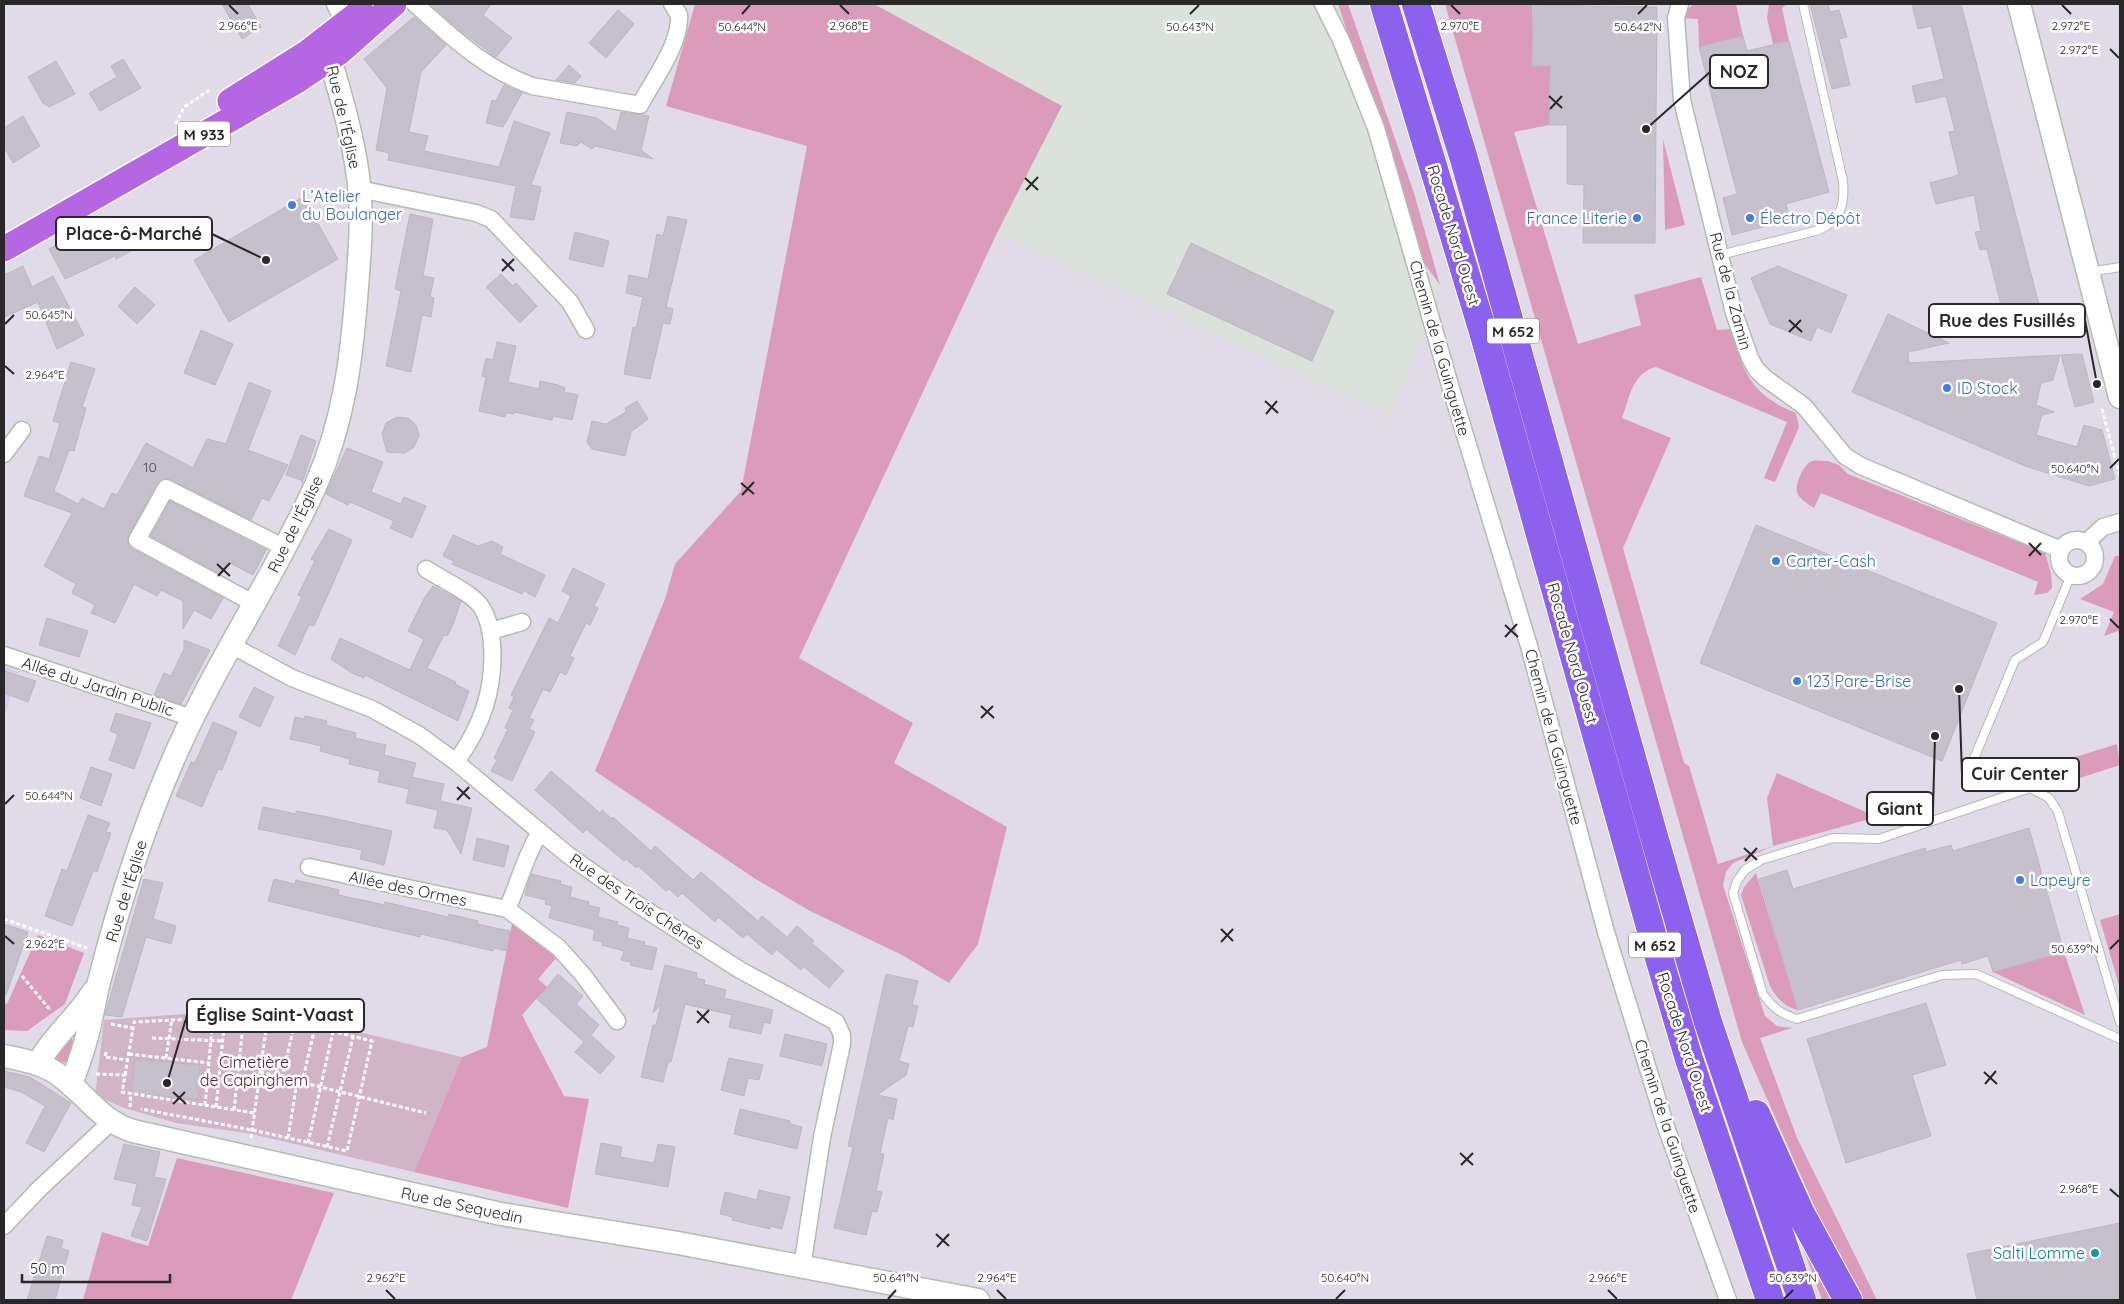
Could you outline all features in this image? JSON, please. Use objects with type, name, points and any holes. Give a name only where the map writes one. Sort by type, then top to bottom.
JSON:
[{"type":"highway","points":[[1364,4],[1484,335]]},
{"type":"highway","name":"Rocade Nord Ouest","points":[[1384,4],[1484,335],[1654,941],[1690,1059],[1770,1300]]},
{"type":"highway","name":"Rocade Nord Ouest","points":[[1416,4],[1464,159],[1650,823],[1708,1022],[1802,1300]]},
{"type":"highway","points":[[1435,4],[1451,62],[1464,159]]},
{"type":"highway","points":[[1708,1022],[1732,1062],[1800,1212],[1848,1300]]},
{"type":"highway","points":[[1690,1059],[1723,1201],[1754,1300]]},
{"type":"main road","name":"M 933","points":[[4,249],[282,90],[328,50],[345,23],[369,4]]},
{"type":"main road","name":"M 933","points":[[345,23],[394,4]]},
{"type":"main road","name":"M 933","points":[[4,230],[215,110],[328,50]]},
{"type":"street","points":[[415,4],[474,57],[517,80],[532,86],[640,105],[661,68],[677,32],[679,15],[672,4]]},
{"type":"street","name":"Chemin de la Guinguette","points":[[1323,4],[1341,40],[1376,128],[1452,392],[1529,646],[1606,932],[1665,1124],[1728,1300]]},
{"type":"street","name":"Rue de la Zamin","points":[[1680,4],[1676,18],[1682,100],[1734,313],[1756,370],[1804,406],[1844,456],[1861,466],[2061,550]]},
{"type":"street","points":[[2019,4],[2120,397]]},
{"type":"street","name":"Rue de l'Église","points":[[99,980],[151,815],[192,718],[285,548],[324,467],[342,410],[350,365],[355,319],[360,236],[359,189],[355,160],[328,50]]},
{"type":"street","points":[[359,189],[476,212],[491,219],[570,302],[586,330]]},
{"type":"street","points":[[4,454],[22,430]]},
{"type":"street","points":[[255,604],[137,540],[166,488],[285,548]]},
{"type":"street","points":[[2086,542],[2103,527],[2120,522]]},
{"type":"street","points":[[2070,541],[2086,542],[2094,551],[2095,557],[2092,568],[2083,575],[2071,575],[2062,568],[2059,556],[2061,550],[2070,541]]},
{"type":"street","points":[[426,569],[472,598],[481,606],[491,631],[492,674],[486,705],[473,735],[456,762]]},
{"type":"street","points":[[491,631],[522,622]]},
{"type":"street","name":"Rue des Trois Chênes","points":[[231,645],[309,686],[372,710],[405,726],[456,762],[592,873],[666,924],[769,986],[829,1018],[840,1028],[842,1044],[822,1137],[802,1268]]},
{"type":"street","name":"Allée du Jardin Public","points":[[4,655],[192,718]]},
{"type":"street","points":[[507,909],[518,886],[525,860],[540,832]]},
{"type":"street","name":"Allée des Ormes","points":[[309,867],[507,909],[559,948],[583,975],[617,1021]]},
{"type":"street","points":[[22,1060],[47,1048],[82,1009],[99,980]]},
{"type":"street","points":[[74,1088],[99,980]]},
{"type":"street","name":"Rue de Sequedin","points":[[22,1060],[52,1071],[74,1088],[111,1122],[133,1132],[248,1156],[510,1216],[688,1245],[978,1300]]},
{"type":"street","points":[[4,1226],[39,1189],[111,1122]]},
{"type":"lane","points":[[1720,255],[1819,230],[1831,225],[1839,216],[1845,197],[1843,181],[1803,4]]},
{"type":"lane","points":[[2088,272],[2120,267]]},
{"type":"lane","points":[[1968,773],[2015,660],[2044,642],[2071,575]]},
{"type":"lane","points":[[2120,1022],[2058,812],[2049,798],[2030,788],[1879,839],[1833,838],[1770,858],[1745,870],[1736,881],[1733,893],[1764,994],[1772,1007],[1784,1015],[1797,1019],[1942,975],[1976,974],[2120,1039]]},
{"type":"path","points":[[4,919],[106,955]]},
{"type":"path","points":[[22,976],[65,1027]]},
{"type":"path","points":[[248,1156],[268,1015]]},
{"type":"path","points":[[131,1093],[129,1107],[252,1130],[347,1151],[372,1041],[268,1015],[134,1022],[122,1092],[131,1093],[205,1106],[234,1110],[254,1114]]},
{"type":"path","points":[[234,1110],[244,1016]]},
{"type":"path","points":[[205,1106],[213,1017]]},
{"type":"path","points":[[216,1107],[225,1017]]},
{"type":"path","points":[[166,1058],[172,1019]]},
{"type":"path","points":[[282,1078],[295,1022]]},
{"type":"path","points":[[110,1032],[111,1024],[133,1028]]},
{"type":"path","points":[[302,1083],[315,1027]]},
{"type":"path","points":[[308,1143],[333,1031]]},
{"type":"path","points":[[327,1147],[354,1037]]},
{"type":"path","points":[[152,1038],[222,1041]]},
{"type":"path","points":[[107,1048],[106,1057],[128,1060]]},
{"type":"path","points":[[128,1054],[209,1063]]},
{"type":"path","points":[[260,1072],[426,1113]]},
{"type":"path","points":[[74,1088],[97,1073],[125,1076]]},
{"type":"path","points":[[288,1138],[297,1082]]},
{"type":"shaded area","points":[[695,4],[874,4],[1062,106],[997,233],[799,658],[913,723],[894,763],[1007,827],[978,944],[949,983],[902,955],[810,911],[754,878],[595,771],[665,599],[675,564],[741,491],[807,146],[666,106]]},
{"type":"shaded area","points":[[874,4],[1338,4],[1424,263],[1440,285],[1426,331],[1390,416],[997,233],[1062,106]]},
{"type":"shaded area","points":[[1338,4],[1348,4],[1414,193],[1440,285],[1424,263]]},
{"type":"shaded area","points":[[1445,4],[1532,4],[1532,65],[1550,66],[1549,125],[1514,132],[1578,344],[1641,325],[1634,295],[1701,277],[1717,330],[1731,329],[1740,358],[1751,380],[1769,398],[1796,413],[1799,427],[1775,482],[1764,478],[1787,422],[1656,367],[1648,370],[1637,380],[1633,387],[1622,418],[1671,438],[1623,548],[1684,763],[1689,766],[1718,864],[1773,846],[1733,863],[1726,872],[1723,885],[1765,1016],[1777,1026],[1792,1028],[1760,1038],[1797,1138],[1877,1300],[1862,1300],[1835,1253],[1742,1042]]},
{"type":"shaded area","points":[[1694,4],[1736,4],[1743,36],[1699,47],[1698,19],[1682,18],[1685,11]]},
{"type":"shaded area","points":[[1769,4],[1787,4],[1782,8],[1789,41],[1773,44],[1767,18]]},
{"type":"shaded area","points":[[1663,139],[1685,225],[1665,230]]},
{"type":"shaded area","points":[[1812,461],[1828,461],[1839,465],[1848,474],[2045,553],[2051,573],[2052,588],[2047,593],[2034,595],[2038,582],[1821,493],[1814,508],[1798,495],[1799,479],[1803,470]]},
{"type":"shaded area","points":[[2115,556],[2120,556],[2120,639],[2118,631],[2104,636],[2114,612],[2080,599],[2103,584]]},
{"type":"shaded area","points":[[4,667],[19,672],[4,718]]},
{"type":"shaded area","points":[[2117,744],[2120,765],[2058,785],[2050,765]]},
{"type":"shaded area","points":[[1777,773],[1877,817],[1773,846],[1767,798]]},
{"type":"shaded area","points":[[1756,873],[1798,1010],[1789,1007],[1781,1001],[1770,986],[1741,895],[1744,887]]},
{"type":"shaded area","points":[[2120,914],[2120,989],[2100,920]]},
{"type":"shaded area","points":[[512,924],[558,956],[538,979],[547,987],[522,1015],[564,1096],[589,1099],[568,1208],[414,1172],[462,1057],[487,1047]]},
{"type":"shaded area","points":[[38,935],[84,953],[65,1004],[27,1031],[4,1030],[4,1003],[7,1004]]},
{"type":"shaded area","points":[[2064,952],[2085,1015],[1993,972]]},
{"type":"shaded area","points":[[67,1034],[78,1045],[73,1060],[63,1062],[58,1060],[52,1053]]},
{"type":"shaded area","points":[[177,1158],[334,1193],[291,1300],[83,1300],[102,1232],[148,1246]]},
{"type":"shaded area","points":[[1801,1242],[1835,1300],[1822,1300]]},
{"type":"green space","name":"Cimetière de Capinghem","points":[[261,1008],[462,1057],[414,1172],[252,1134],[176,1123],[124,1108],[95,1095],[104,1020]]},
{"type":"building","points":[[222,4],[248,4],[261,27],[242,39]]},
{"type":"building","points":[[430,4],[491,4],[483,15],[512,38],[496,57],[462,32]]},
{"type":"building","points":[[1810,4],[1828,4],[1830,12],[1839,10],[1847,37],[1839,39],[1850,85],[1832,89]]},
{"type":"building","points":[[1912,4],[1961,4],[2043,320],[2021,325],[2017,309],[2003,313],[1987,249],[1980,250],[1975,232],[1981,231],[1974,195],[1936,204],[1930,183],[1959,175],[1949,132],[1955,131],[1946,96],[1916,103],[1912,86],[1944,79],[1931,26],[1918,29]]},
{"type":"building","points":[[1533,5],[1657,7],[1655,243],[1583,243],[1584,185],[1567,184],[1567,125],[1549,125],[1550,66],[1532,66]]},
{"type":"building","points":[[618,10],[634,24],[606,58],[589,43]]},
{"type":"building","points":[[414,17],[446,45],[421,72],[409,132],[428,136],[424,151],[499,167],[514,121],[550,133],[531,185],[541,187],[534,220],[510,217],[516,186],[388,160],[389,153],[376,150],[387,88],[364,59]]},
{"type":"building","points":[[1743,36],[1747,51],[1789,41],[1829,192],[1786,204],[1790,220],[1732,235],[1723,198],[1737,194],[1699,47]]},
{"type":"building","points":[[123,59],[141,88],[100,111],[89,93],[117,77],[111,66]]},
{"type":"building","points":[[56,61],[75,94],[49,107],[43,103],[28,77]]},
{"type":"building","points":[[569,65],[581,76],[575,83],[556,80]]},
{"type":"building","points":[[504,85],[522,93],[503,127],[486,123],[492,100],[496,101]]},
{"type":"building","points":[[567,112],[597,118],[616,132],[621,112],[649,116],[641,150],[653,159],[595,146],[592,149],[581,142],[577,146],[560,143]]},
{"type":"building","points":[[23,116],[40,146],[13,163],[4,147],[4,128]]},
{"type":"building","points":[[303,197],[338,259],[229,322],[194,260]]},
{"type":"building","points":[[410,214],[433,219],[423,276],[434,278],[430,297],[434,298],[431,317],[422,315],[411,372],[386,366],[401,291],[395,289]]},
{"type":"building","points":[[668,216],[687,220],[666,307],[673,309],[670,324],[663,323],[650,379],[624,374],[633,327],[636,328],[643,297],[626,293],[629,275],[648,279],[657,234],[663,236]]},
{"type":"building","points":[[122,222],[136,248],[116,259],[115,256],[65,279],[49,249],[85,229],[89,241]]},
{"type":"building","points":[[575,232],[609,241],[603,267],[569,259]]},
{"type":"building","points":[[1191,243],[1334,311],[1312,361],[1167,294]]},
{"type":"building","points":[[23,266],[32,287],[53,276],[84,335],[57,349],[38,302],[4,317],[4,275]]},
{"type":"building","points":[[1778,266],[1847,295],[1831,333],[1817,327],[1811,341],[1770,324],[1751,278]]},
{"type":"building","points":[[501,274],[513,286],[516,283],[537,306],[520,323],[486,287]]},
{"type":"building","points":[[135,287],[155,305],[137,324],[118,306]]},
{"type":"building","name":"ID Stock","points":[[1888,314],[1949,343],[1908,352],[1909,363],[2060,355],[2053,380],[2041,383],[2036,405],[2054,412],[2042,415],[2036,435],[2077,447],[2084,425],[2102,430],[2115,479],[2089,486],[2025,466],[1852,392]]},
{"type":"building","points":[[201,330],[233,344],[215,385],[184,373]]},
{"type":"building","points":[[497,342],[516,346],[508,382],[539,389],[540,381],[558,385],[565,388],[564,392],[578,395],[572,420],[553,416],[552,420],[514,412],[514,414],[506,413],[505,417],[479,411],[486,377],[482,376],[486,358],[493,360]]},
{"type":"building","points":[[2082,354],[2094,402],[2075,407],[2061,355]]},
{"type":"building","points":[[71,362],[95,369],[82,407],[86,408],[74,451],[69,450],[54,491],[78,504],[82,498],[104,509],[112,493],[117,495],[146,443],[193,468],[207,439],[226,444],[249,382],[271,391],[248,450],[288,465],[269,501],[262,498],[251,520],[165,478],[157,483],[128,536],[128,545],[132,549],[223,598],[211,619],[194,610],[183,629],[183,601],[161,590],[157,596],[134,584],[115,623],[91,613],[95,605],[72,593],[76,584],[44,566],[72,513],[24,496],[39,456],[49,459],[60,423],[53,421]]},
{"type":"building","points":[[637,401],[648,419],[631,432],[625,456],[592,449],[587,442],[592,421],[606,424],[626,412],[625,408]]},
{"type":"building","points":[[397,417],[408,418],[416,425],[419,435],[414,447],[405,453],[387,452],[382,434],[386,423]]},
{"type":"building","points":[[301,435],[316,441],[302,483],[301,480],[286,475]]},
{"type":"building","points":[[347,448],[383,462],[371,492],[401,504],[404,497],[426,506],[412,538],[390,528],[394,521],[350,502],[348,505],[326,494]]},
{"type":"building","points":[[170,501],[266,550],[253,575],[228,562],[221,574],[151,536]]},
{"type":"building","points":[[1756,525],[1997,623],[1942,761],[1700,663]]},
{"type":"building","points":[[329,529],[352,540],[314,626],[309,625],[295,655],[278,646],[302,597],[298,595],[315,561],[311,559]]},
{"type":"building","points":[[453,535],[478,546],[492,541],[503,547],[500,554],[545,575],[535,597],[524,591],[522,594],[452,564],[454,561],[443,556]]},
{"type":"building","points":[[573,568],[605,584],[594,606],[598,608],[590,625],[586,623],[570,656],[574,658],[566,675],[560,672],[550,692],[543,689],[529,718],[534,720],[529,729],[535,732],[512,781],[491,771],[497,760],[494,758],[508,729],[505,728],[513,710],[509,708],[514,697],[511,695],[549,618],[558,623],[571,596],[562,591]]},
{"type":"building","points":[[433,586],[461,601],[453,625],[447,636],[444,635],[427,668],[456,682],[455,684],[469,691],[458,721],[365,675],[364,678],[352,673],[331,659],[340,638],[410,670],[424,639],[408,631],[425,597]]},
{"type":"building","points":[[47,618],[88,631],[79,657],[39,645]]},
{"type":"building","points":[[184,640],[210,650],[181,704],[154,695],[164,673],[171,676],[184,649]]},
{"type":"building","points":[[4,671],[36,681],[28,702],[4,693]]},
{"type":"building","points":[[254,687],[274,697],[260,727],[239,717]]},
{"type":"building","points":[[116,713],[151,723],[134,769],[109,760],[118,734],[110,731]]},
{"type":"building","points":[[305,716],[327,721],[326,725],[356,733],[355,738],[386,745],[384,755],[416,763],[412,777],[444,784],[440,801],[472,808],[461,854],[447,830],[434,828],[438,810],[406,803],[409,789],[378,782],[380,771],[349,764],[350,759],[320,751],[321,746],[290,739],[295,717],[304,719]]},
{"type":"building","points":[[213,722],[237,732],[222,770],[218,769],[202,807],[176,796],[191,762],[195,763]]},
{"type":"building","points":[[91,767],[112,774],[101,806],[80,798]]},
{"type":"building","points":[[551,771],[600,813],[602,810],[612,819],[613,817],[651,851],[655,846],[693,880],[701,872],[758,921],[762,916],[787,937],[797,926],[814,941],[812,943],[844,971],[829,988],[804,967],[801,970],[776,949],[772,955],[747,934],[743,938],[718,917],[715,922],[682,893],[678,897],[669,889],[666,891],[638,866],[636,868],[626,859],[624,861],[586,829],[583,833],[535,790]]},
{"type":"building","points":[[263,807],[296,814],[296,811],[392,831],[384,865],[360,859],[362,850],[258,829]]},
{"type":"building","points":[[88,815],[110,823],[106,832],[111,833],[97,872],[93,871],[72,926],[45,916],[62,869],[67,871]]},
{"type":"building","points":[[2029,828],[2064,952],[1993,972],[1988,956],[1962,964],[1961,960],[1798,1010],[1759,879],[1787,870],[1793,889],[1925,848],[1926,852],[1951,845],[1953,851]]},
{"type":"building","points":[[477,838],[509,846],[504,867],[473,860]]},
{"type":"building","points":[[531,874],[561,881],[560,884],[572,887],[570,897],[589,902],[588,905],[600,908],[598,917],[618,922],[617,925],[629,928],[627,938],[645,942],[644,945],[657,948],[652,970],[630,965],[631,962],[621,960],[624,951],[602,945],[603,942],[593,940],[595,930],[549,918],[552,906],[545,904],[546,900],[525,895]]},
{"type":"building","points":[[144,879],[163,883],[153,919],[176,926],[171,944],[146,937],[122,1017],[105,1015]]},
{"type":"building","points":[[274,879],[295,884],[296,880],[339,890],[338,895],[384,905],[385,902],[448,917],[449,914],[478,921],[477,924],[510,931],[507,951],[494,948],[493,951],[421,934],[420,937],[268,901]]},
{"type":"building","points":[[4,924],[28,932],[6,995],[4,994]]},
{"type":"building","points":[[665,965],[697,973],[696,978],[705,980],[704,984],[726,990],[724,998],[773,1010],[770,1024],[764,1022],[761,1034],[729,1027],[732,1015],[685,1004],[671,1062],[668,1062],[663,1082],[641,1077],[653,1025],[656,1025],[661,1004],[653,1013]]},
{"type":"building","points":[[558,974],[583,996],[576,1004],[599,1025],[591,1035],[615,1057],[600,1074],[575,1052],[584,1042],[537,999]]},
{"type":"building","points":[[886,974],[918,981],[912,1005],[918,1006],[913,1027],[908,1026],[899,1061],[909,1064],[906,1075],[877,1095],[897,1099],[893,1120],[888,1118],[880,1153],[884,1154],[876,1191],[882,1192],[877,1212],[872,1211],[866,1235],[834,1228],[853,1147],[848,1146]]},
{"type":"building","points":[[1926,1003],[1946,1065],[1912,1075],[1931,1136],[1846,1163],[1807,1039]]},
{"type":"building","points":[[785,1034],[827,1044],[822,1066],[780,1056]]},
{"type":"building","points":[[729,1058],[763,1065],[759,1080],[748,1078],[744,1096],[721,1090]]},
{"type":"building","points":[[135,1059],[200,1065],[197,1091],[202,1100],[131,1093]]},
{"type":"building","points":[[4,1071],[30,1077],[71,1103],[44,1152],[26,1143],[45,1106],[21,1092],[4,1087]]},
{"type":"building","points":[[740,1109],[790,1121],[790,1124],[802,1127],[797,1149],[734,1134]]},
{"type":"building","points":[[601,1143],[622,1147],[620,1157],[654,1163],[658,1144],[675,1147],[668,1187],[595,1174]]},
{"type":"building","points":[[124,1144],[160,1152],[154,1177],[166,1179],[147,1241],[131,1236],[142,1207],[132,1205],[137,1184],[114,1179]]},
{"type":"building","points":[[759,1190],[790,1197],[782,1229],[770,1226],[770,1229],[732,1220],[733,1217],[720,1214],[725,1192],[757,1200]]},
{"type":"building","points":[[2120,1223],[2120,1300],[1977,1300],[1967,1254]]},
{"type":"building","points":[[47,1236],[63,1240],[61,1248],[69,1251],[55,1300],[27,1300]]},
{"type":"place","name":"NOZ","points":[[1646,129]]},
{"type":"place","name":"L’Atelier du Boulanger","points":[[292,205]]},
{"type":"place","name":"France Literie","points":[[1637,218]]},
{"type":"place","name":"Électro Dépôt","points":[[1750,218]]},
{"type":"place","name":"Place-ô-Marché","points":[[266,260]]},
{"type":"place","name":"Rue des Fusillés","points":[[2097,384]]},
{"type":"place","name":"ID Stock","points":[[1947,388]]},
{"type":"place","name":"Carter-Cash","points":[[1776,561]]},
{"type":"place","name":"123 Pare-Brise","points":[[1797,681]]},
{"type":"place","name":"Cuir Center","points":[[1959,689]]},
{"type":"place","name":"Giant","points":[[1935,736]]},
{"type":"place","name":"Lapeyre","points":[[2020,880]]},
{"type":"place","name":"Église Saint-Vaast","points":[[167,1083]]},
{"type":"place","name":"Salti Lomme","points":[[2095,1253]]}]
